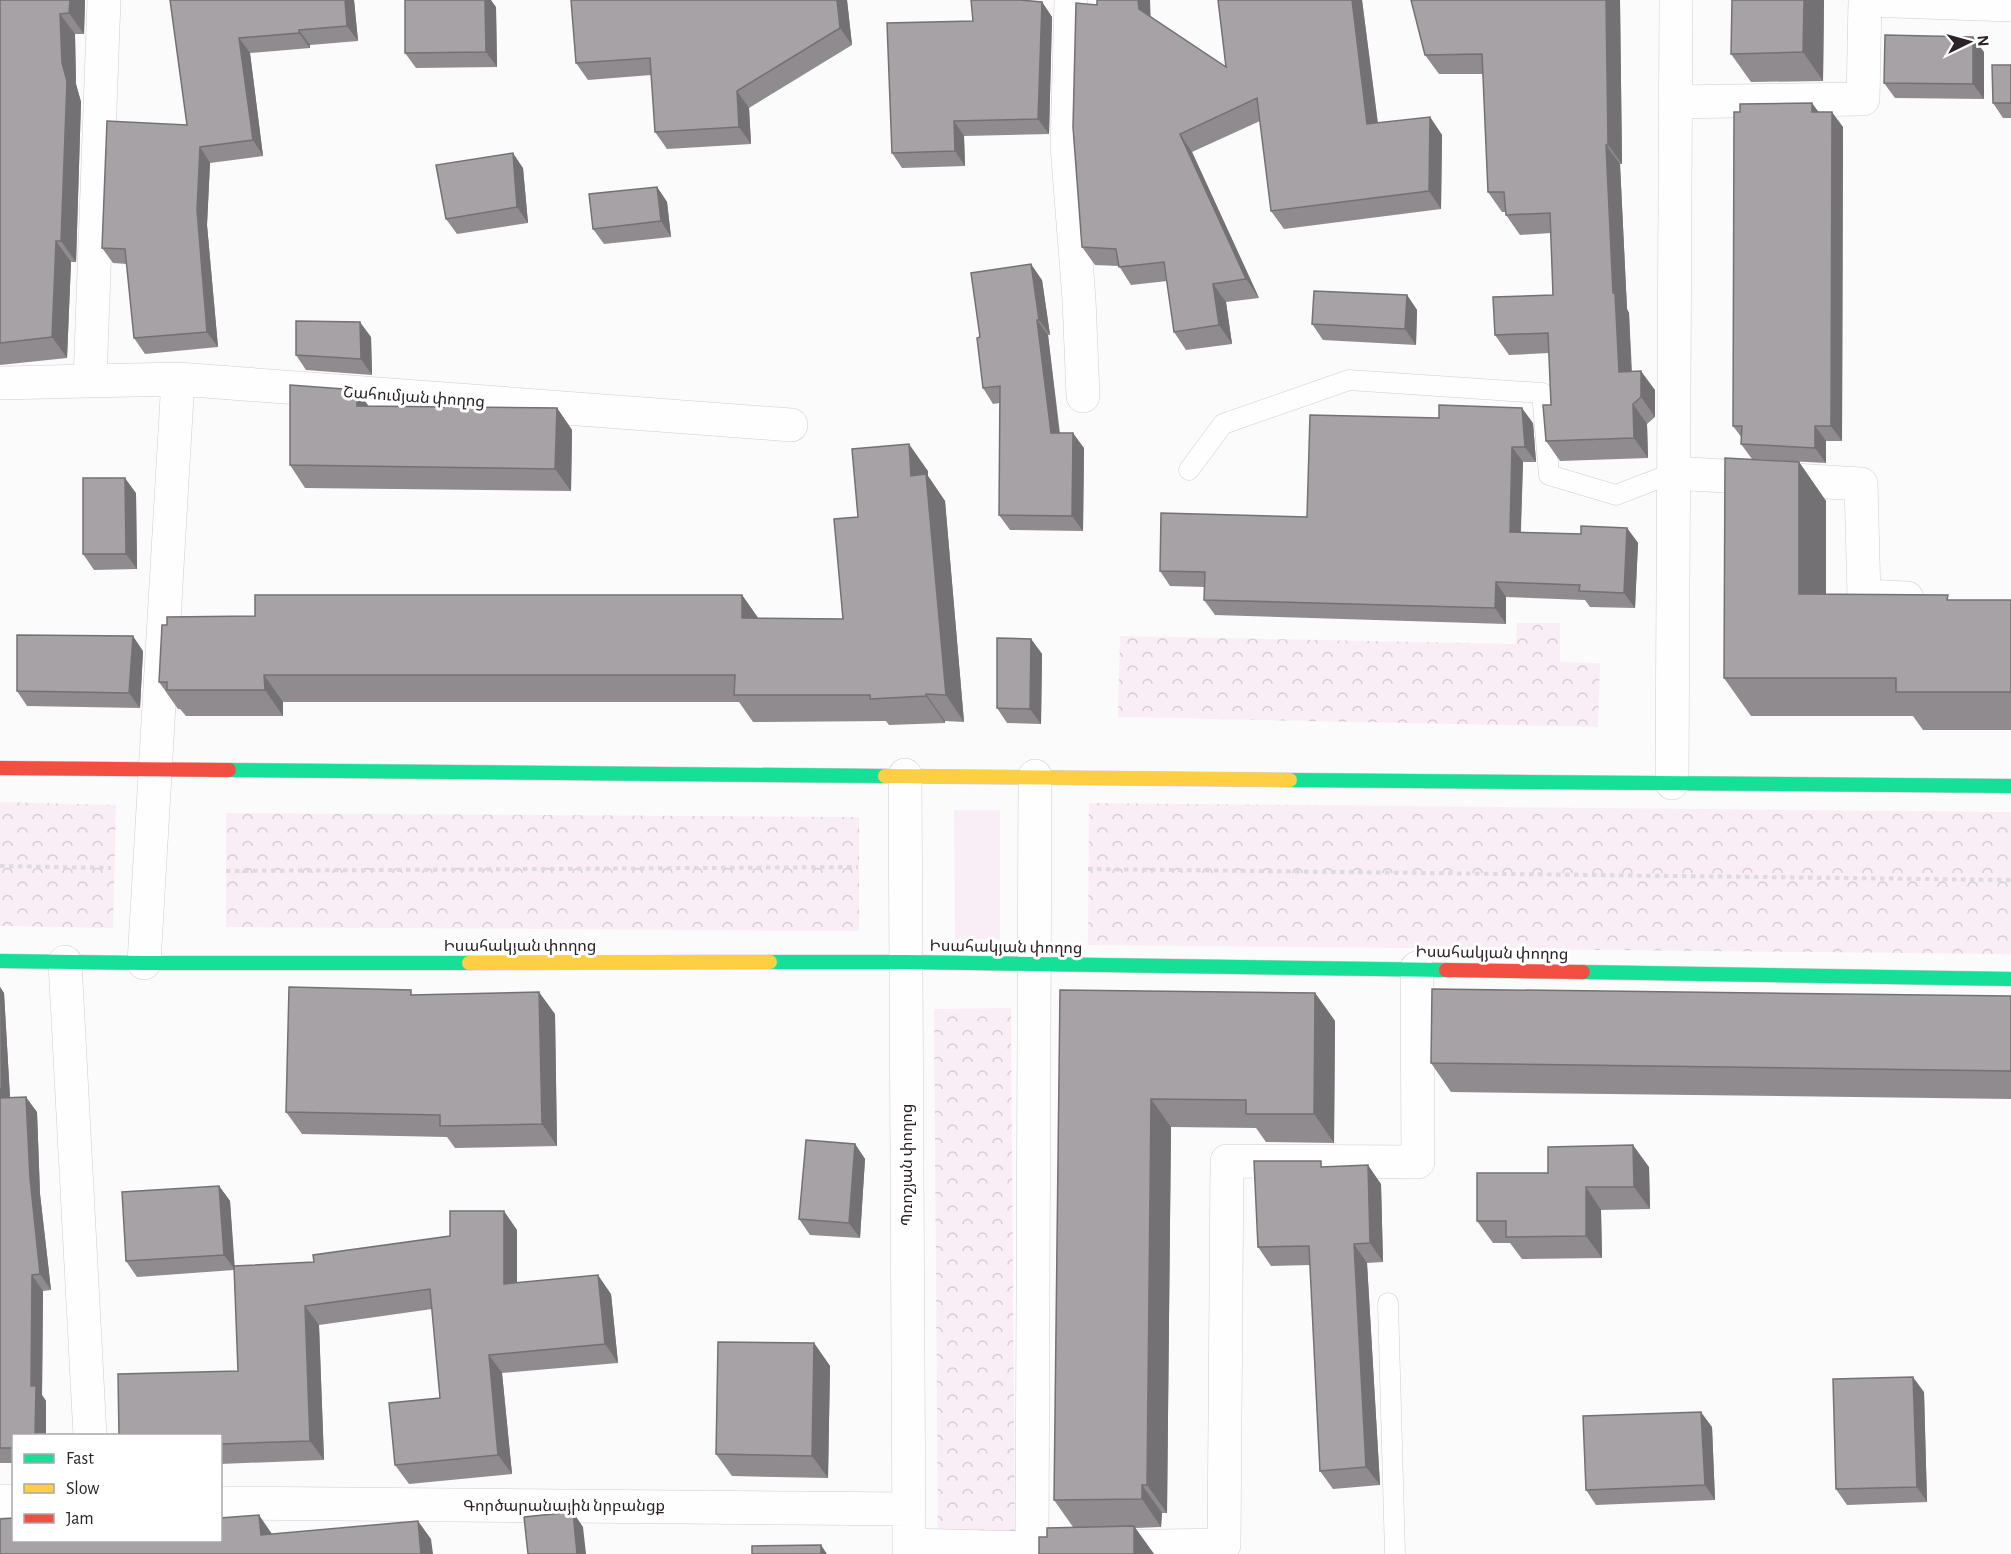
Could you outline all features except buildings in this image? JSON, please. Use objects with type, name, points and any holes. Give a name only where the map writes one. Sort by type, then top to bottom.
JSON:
[{"type":"street","points":[[90,380],[105,0]]},
{"type":"street","points":[[1071,0],[1067,147],[1079,299],[1083,396]]},
{"type":"street","points":[[1672,783],[1676,0]]},
{"type":"street","points":[[1675,102],[1863,99],[1865,0],[2011,5]]},
{"type":"street","points":[[144,963],[178,379]]},
{"type":"street","name":"Շահումյան փողոց","points":[[0,383],[178,379],[791,425]]},
{"type":"street","points":[[1673,473],[1862,484],[1864,596],[1942,600]]},
{"type":"street","points":[[0,768],[2011,786]]},
{"type":"street","name":"Պռոշյան փողոց","points":[[905,776],[909,1550]]},
{"type":"street","points":[[1032,1551],[1035,776]]},
{"type":"street","name":"Իսահակյան փողոց","points":[[0,961],[144,963],[906,962],[1417,968],[2011,979]]},
{"type":"street","points":[[65,962],[90,1434]]},
{"type":"street","points":[[909,1550],[1229,1551],[1227,1161],[1418,1162],[1417,968]]},
{"type":"street","name":"Գործարանային նրբանցք","points":[[222,1503],[908,1509]]},
{"type":"lane","points":[[1189,470],[1223,424],[1349,380],[1542,393],[1549,475],[1616,495],[1673,473]]},
{"type":"lane","points":[[1388,1303],[1395,1554]]},
{"type":"path","points":[[0,866],[114,868]]},
{"type":"path","points":[[226,871],[858,867]]},
{"type":"path","points":[[1088,869],[2011,880]]},
{"type":"green space","points":[[1517,623],[1560,623],[1560,662],[1600,663],[1598,727],[1118,717],[1120,636],[1516,644]]},
{"type":"green space","points":[[0,802],[116,805],[113,928],[0,926]]},
{"type":"green space","points":[[1089,803],[2011,812],[2011,954],[1088,945]]},
{"type":"green space","points":[[954,810],[1000,810],[1000,939],[955,939]]},
{"type":"green space","points":[[226,813],[859,817],[859,931],[226,927]]},
{"type":"green space","points":[[1011,1008],[1015,1554],[938,1554],[934,1009]]},
{"type":"traffic: fast","points":[[229,770],[885,776]]},
{"type":"traffic: fast","points":[[1290,780],[2011,786]]},
{"type":"traffic: fast","points":[[0,961],[469,963]]},
{"type":"traffic: fast","points":[[770,962],[1446,970]]},
{"type":"traffic: fast","points":[[1583,972],[2011,979]]},
{"type":"traffic: slow","points":[[885,776],[1290,780]]},
{"type":"traffic: slow","points":[[469,963],[770,962]]},
{"type":"traffic: jam","points":[[0,768],[229,770]]},
{"type":"traffic: jam","points":[[1446,970],[1583,972]]}]
